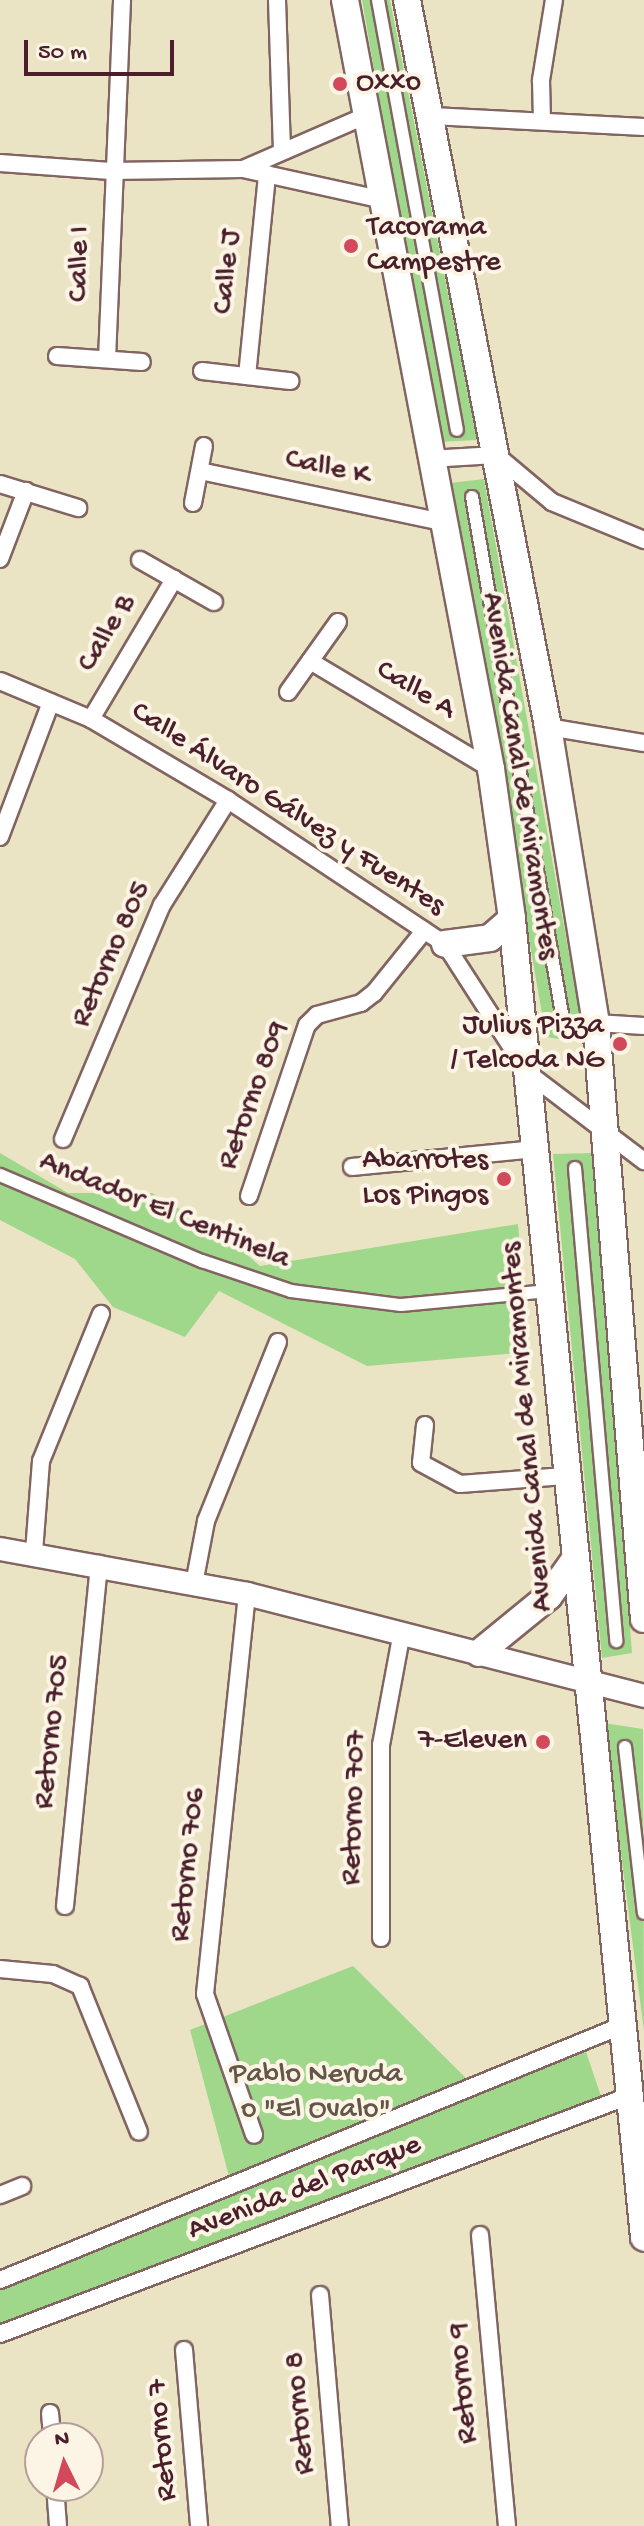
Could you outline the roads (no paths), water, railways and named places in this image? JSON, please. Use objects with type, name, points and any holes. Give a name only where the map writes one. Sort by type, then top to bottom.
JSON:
[{"type":"main road","name":"Avenida Canal de Miramontes","points":[[345,0],[429,459],[491,769],[512,919],[585,1682],[644,2237]]},
{"type":"main road","name":"Avenida Canal de Miramontes","points":[[407,0],[432,116],[548,727],[596,1023],[635,1377],[644,1619]]},
{"type":"main road","points":[[434,937],[490,938],[512,919]]},
{"type":"main road","points":[[479,1653],[549,1596],[575,1559]]},
{"type":"street","name":"Calle I","points":[[107,359],[111,171],[122,0]]},
{"type":"street","points":[[277,0],[282,151]]},
{"type":"street","points":[[378,0],[457,430]]},
{"type":"street","points":[[542,121],[541,80],[554,0]]},
{"type":"street","points":[[243,169],[365,116]]},
{"type":"street","points":[[432,116],[644,127]]},
{"type":"street","points":[[0,163],[111,171],[243,169],[380,199]]},
{"type":"street","name":"Calle J","points":[[247,376],[267,174]]},
{"type":"street","points":[[57,356],[142,362]]},
{"type":"street","points":[[202,371],[290,381]]},
{"type":"street","points":[[193,503],[204,446]]},
{"type":"street","points":[[429,459],[496,455],[552,502],[644,540]]},
{"type":"street","name":"Calle K","points":[[200,471],[443,522]]},
{"type":"street","points":[[0,484],[78,508]]},
{"type":"street","points":[[0,559],[26,491]]},
{"type":"street","points":[[472,497],[564,1025]]},
{"type":"street","name":"Calle B","points":[[140,560],[214,602]]},
{"type":"street","name":"Calle B","points":[[91,719],[174,579]]},
{"type":"street","points":[[288,692],[338,622]]},
{"type":"street","name":"Calle A","points":[[310,661],[491,769]]},
{"type":"street","name":"Calle Álvaro Gálvez y Fuentes","points":[[0,681],[91,719],[228,800],[434,937],[528,1073],[608,1129],[644,1161]]},
{"type":"street","points":[[0,837],[51,702]]},
{"type":"street","points":[[548,727],[644,743]]},
{"type":"street","name":"Retorno 805","points":[[63,1139],[162,905],[228,800]]},
{"type":"street","name":"Retorno 809","points":[[249,1196],[307,1025],[317,1015],[361,1003],[434,937]]},
{"type":"street","points":[[596,1023],[644,1026]]},
{"type":"street","points":[[352,1167],[535,1149]]},
{"type":"street","points":[[575,1168],[616,1641]]},
{"type":"street","name":"Andador El Centinela","points":[[0,1175],[202,1261],[291,1291],[401,1305],[548,1291]]},
{"type":"street","points":[[34,1552],[41,1461],[101,1314]]},
{"type":"street","points":[[194,1584],[206,1521],[278,1342]]},
{"type":"street","points":[[425,1425],[421,1463],[460,1484],[565,1476]]},
{"type":"street","points":[[0,1549],[34,1552],[247,1594],[644,1696]]},
{"type":"street","name":"Retorno 705","points":[[65,1906],[99,1564]]},
{"type":"street","name":"Retorno 706","points":[[247,1594],[205,1994],[254,2135]]},
{"type":"street","name":"Retorno 707","points":[[381,1938],[381,1745],[402,1632]]},
{"type":"street","points":[[625,1747],[644,1913]]},
{"type":"street","points":[[0,1969],[53,1974],[80,1986],[139,2132]]},
{"type":"street","name":"Avenida del Parque","points":[[0,2280],[621,2026]]},
{"type":"street","name":"Avenida del Parque","points":[[0,2334],[629,2096]]},
{"type":"street","points":[[0,2195],[22,2186]]},
{"type":"street","name":"Retorno 9","points":[[480,2235],[507,2526]]},
{"type":"street","name":"Retorno 8","points":[[320,2295],[340,2526]]},
{"type":"street","name":"Retorno 7","points":[[184,2350],[199,2526]]},
{"type":"street","points":[[50,2413],[51,2422]]},
{"type":"street","points":[[56,2502],[58,2526]]},
{"type":"place","name":"Oxxo","points":[[340,84]]},
{"type":"place","name":"Tacorama Campestre","points":[[351,246]]},
{"type":"place","name":"Julius Pizza / Telcoda NG","points":[[620,1044]]},
{"type":"place","name":"Abarrotes Los Pingos","points":[[504,1179]]},
{"type":"place","name":"7-Eleven","points":[[543,1742]]},
{"type":"park label","name":"Pablo Neruda o \"El Ovalo\"","points":[[316,2093]]}]
